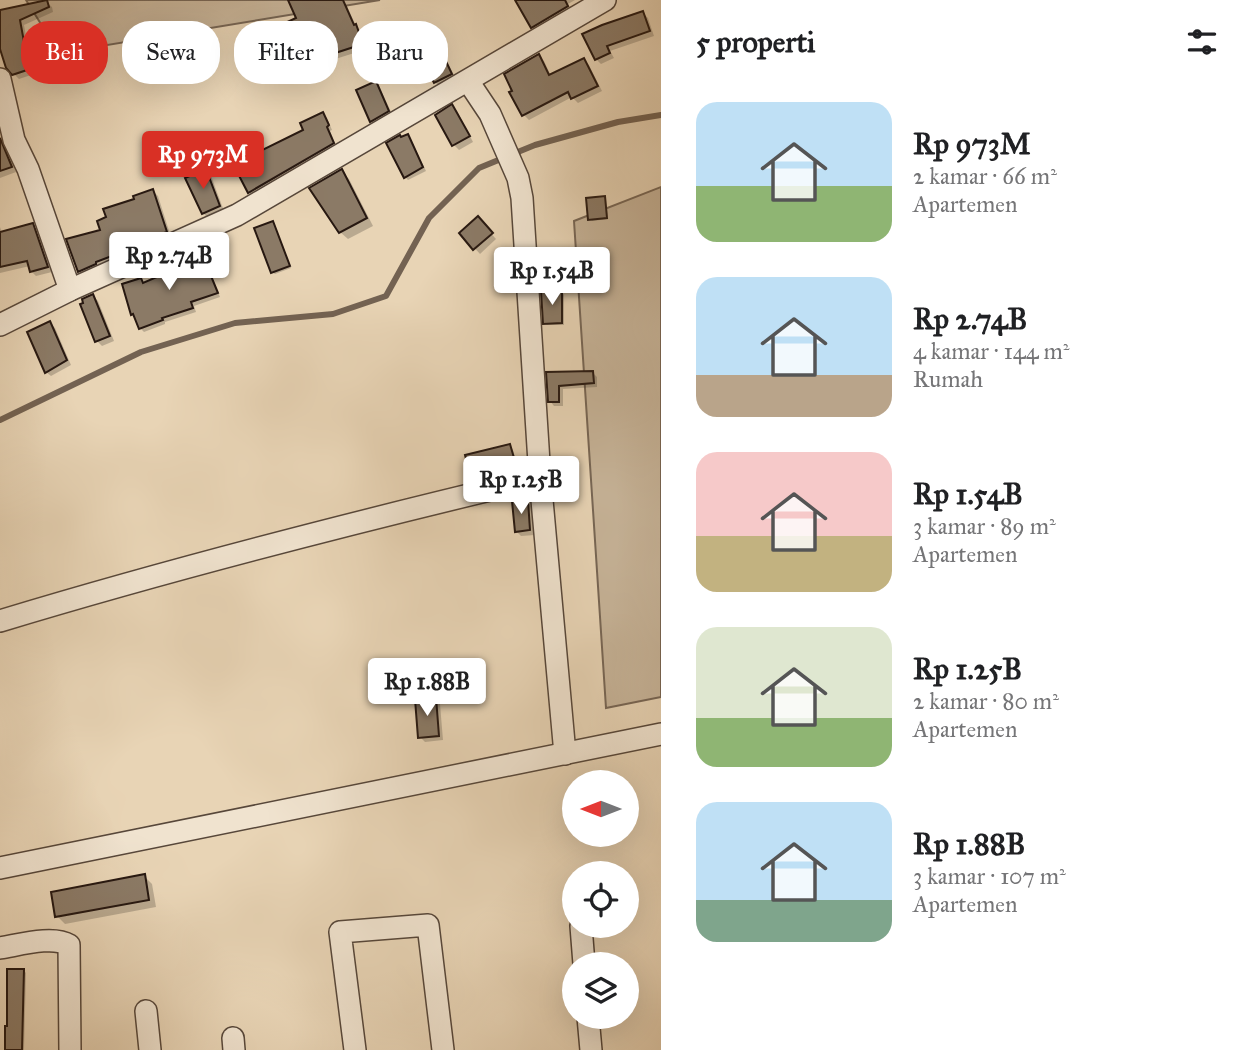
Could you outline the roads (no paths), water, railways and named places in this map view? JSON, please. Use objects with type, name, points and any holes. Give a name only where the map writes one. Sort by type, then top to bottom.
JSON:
[{"type":"street","points":[[0,325],[70,290],[237,215],[605,0]]},
{"type":"street","points":[[0,79],[13,140],[28,169],[70,290]]},
{"type":"street","points":[[468,81],[490,114],[518,178],[522,198],[540,478],[565,754]]},
{"type":"street","points":[[0,621],[238,553],[540,478]]},
{"type":"street","points":[[0,868],[661,734]]},
{"type":"street","points":[[355,1050],[340,932],[428,925],[443,1050]]},
{"type":"street","points":[[0,948],[54,940],[69,945],[70,1050]]},
{"type":"street","points":[[146,1011],[150,1050]]},
{"type":"street","points":[[589,1029],[591,1050]]},
{"type":"waterway","points":[[0,420],[141,352],[235,323],[333,314],[386,296],[429,218],[479,168],[535,145],[618,122],[661,115]]}]
